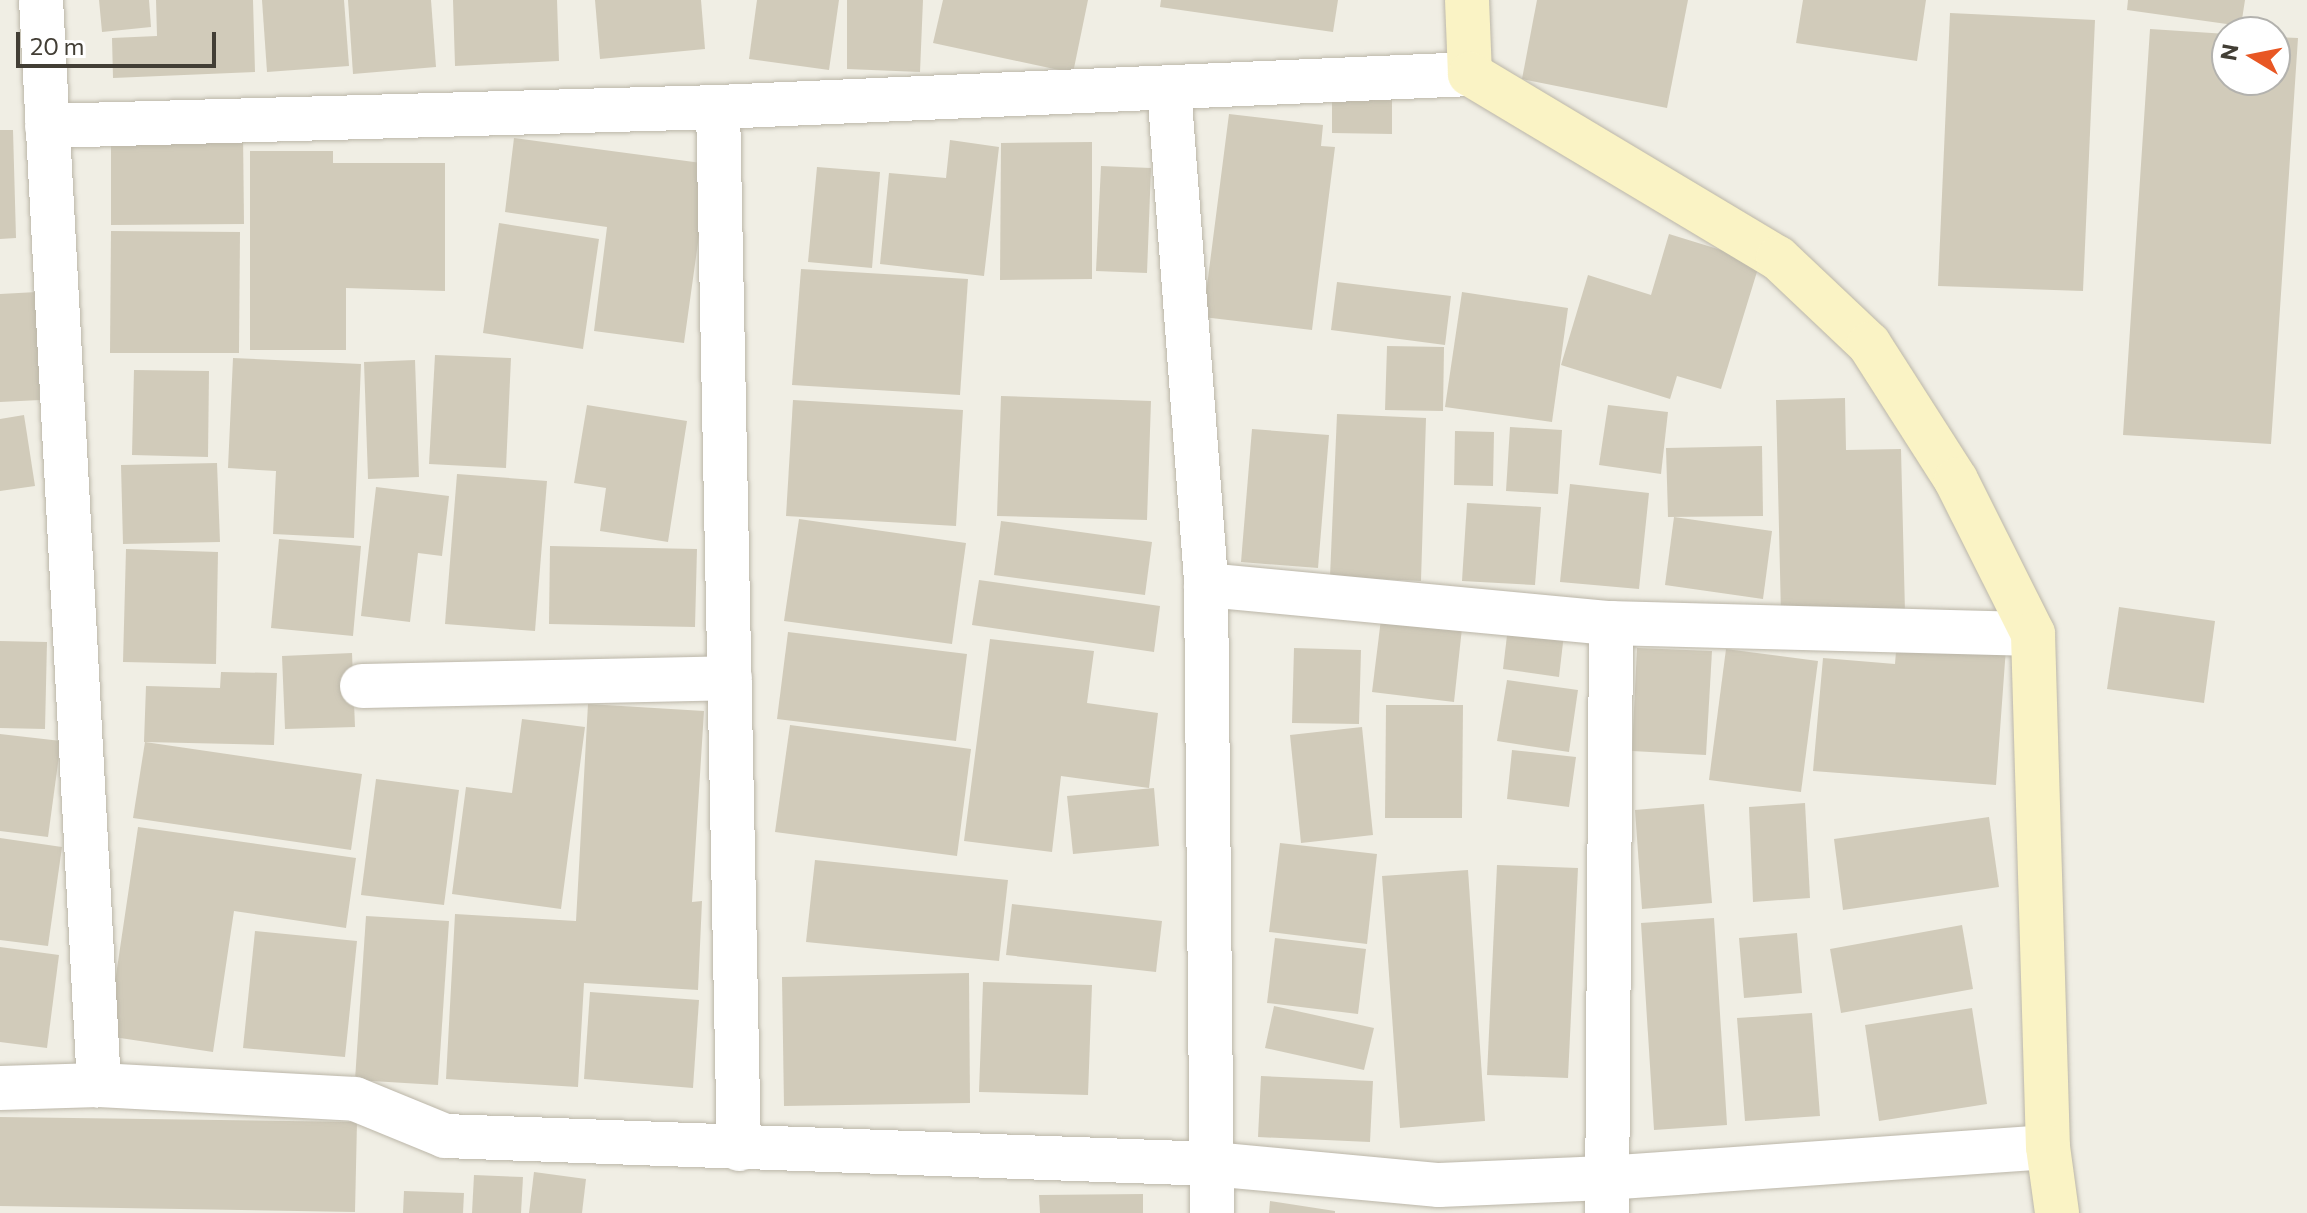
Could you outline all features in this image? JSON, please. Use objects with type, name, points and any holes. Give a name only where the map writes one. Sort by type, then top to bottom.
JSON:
[{"type":"street","points":[[41,0],[99,1085]]},
{"type":"street","points":[[1467,0],[1470,74]]},
{"type":"street","points":[[47,126],[718,107],[1470,74],[1778,258],[1869,344],[1956,480],[2033,634],[2048,1147],[2057,1213]]},
{"type":"street","points":[[1169,88],[1206,585],[1212,1213]]},
{"type":"street","points":[[718,107],[739,1149]]},
{"type":"street","points":[[1206,585],[1611,623],[2033,634]]},
{"type":"street","points":[[1606,1195],[1611,623]]},
{"type":"street","points":[[362,686],[730,678]]},
{"type":"street","points":[[0,1088],[99,1085],[355,1099],[445,1136],[1212,1164],[1439,1185],[1606,1195],[2048,1147]]},
{"type":"building","points":[[99,0],[149,0],[151,27],[102,32]]},
{"type":"building","points":[[156,0],[253,0],[255,72],[113,78],[112,38],[157,36]]},
{"type":"building","points":[[262,0],[344,0],[349,66],[267,72]]},
{"type":"building","points":[[348,0],[431,0],[436,67],[353,74]]},
{"type":"building","points":[[453,0],[557,0],[559,61],[455,66]]},
{"type":"building","points":[[595,0],[701,0],[705,49],[600,59]]},
{"type":"building","points":[[757,0],[839,0],[829,70],[749,59]]},
{"type":"building","points":[[847,0],[923,0],[920,72],[847,69]]},
{"type":"building","points":[[943,0],[1088,0],[1073,73],[933,43]]},
{"type":"building","points":[[1161,0],[1338,0],[1333,32],[1160,7]]},
{"type":"building","points":[[1537,0],[1688,0],[1667,108],[1522,79]]},
{"type":"building","points":[[1803,0],[1926,0],[1917,61],[1796,43]]},
{"type":"building","points":[[2128,0],[2245,0],[2243,16],[2211,16],[2211,22],[2127,10]]},
{"type":"building","points":[[1950,13],[2095,20],[2083,291],[1938,286]]},
{"type":"building","points":[[2150,29],[2211,33],[2211,96],[2291,96],[2291,38],[2298,38],[2271,444],[2123,435]]},
{"type":"building","points":[[1332,90],[1392,91],[1392,134],[1332,133]]},
{"type":"building","points":[[1229,114],[1323,125],[1321,146],[1335,147],[1312,330],[1203,317]]},
{"type":"building","points":[[0,130],[13,130],[16,238],[0,239]]},
{"type":"building","points":[[243,132],[244,224],[111,225],[111,134]]},
{"type":"building","points":[[514,138],[709,164],[684,343],[594,331],[607,227],[505,212]]},
{"type":"building","points":[[950,140],[999,147],[984,276],[880,264],[889,173],[946,178]]},
{"type":"building","points":[[1092,142],[1092,279],[1000,280],[1001,143]]},
{"type":"building","points":[[250,151],[333,151],[333,163],[445,163],[445,291],[346,288],[346,350],[250,350]]},
{"type":"building","points":[[1101,166],[1151,168],[1147,273],[1096,271]]},
{"type":"building","points":[[817,167],[880,172],[872,268],[808,262]]},
{"type":"building","points":[[499,223],[599,239],[583,349],[483,333]]},
{"type":"building","points":[[111,231],[240,232],[239,353],[110,353]]},
{"type":"building","points":[[1669,234],[1760,262],[1721,389],[1677,376],[1670,399],[1561,365],[1588,275],[1651,295]]},
{"type":"building","points":[[801,269],[968,279],[960,395],[792,385]]},
{"type":"building","points":[[1337,282],[1451,296],[1445,345],[1331,330]]},
{"type":"building","points":[[37,292],[40,400],[0,402],[0,294]]},
{"type":"building","points":[[1462,292],[1568,308],[1552,422],[1445,407]]},
{"type":"building","points":[[1387,346],[1444,347],[1443,411],[1385,410]]},
{"type":"building","points":[[435,355],[511,358],[506,468],[429,464]]},
{"type":"building","points":[[233,358],[361,364],[354,538],[273,534],[276,471],[228,468]]},
{"type":"building","points":[[415,360],[419,477],[368,479],[364,362]]},
{"type":"building","points":[[134,370],[209,371],[208,457],[132,455]]},
{"type":"building","points":[[1001,396],[1151,401],[1147,520],[997,516]]},
{"type":"building","points":[[1845,398],[1846,450],[1901,449],[1905,612],[1781,615],[1776,400]]},
{"type":"building","points":[[793,400],[963,410],[956,526],[786,516]]},
{"type":"building","points":[[587,405],[687,421],[668,542],[600,531],[606,488],[574,483]]},
{"type":"building","points":[[1608,405],[1668,412],[1661,474],[1599,465]]},
{"type":"building","points":[[1337,414],[1426,418],[1421,581],[1330,577]]},
{"type":"building","points":[[24,415],[35,486],[0,491],[0,419]]},
{"type":"building","points":[[1510,427],[1562,430],[1558,494],[1506,491]]},
{"type":"building","points":[[1252,429],[1329,435],[1318,568],[1241,562]]},
{"type":"building","points":[[1455,431],[1494,432],[1493,486],[1454,485]]},
{"type":"building","points":[[1762,446],[1763,516],[1668,517],[1666,448]]},
{"type":"building","points":[[217,463],[220,542],[123,544],[121,465]]},
{"type":"building","points":[[457,474],[547,481],[535,631],[445,624]]},
{"type":"building","points":[[1570,484],[1649,493],[1639,589],[1560,582]]},
{"type":"building","points":[[376,487],[449,496],[442,556],[418,553],[410,622],[361,616]]},
{"type":"building","points":[[1467,503],[1541,507],[1535,585],[1462,581]]},
{"type":"building","points":[[1674,517],[1772,531],[1763,599],[1665,585]]},
{"type":"building","points":[[799,519],[966,543],[952,644],[784,621]]},
{"type":"building","points":[[1001,521],[1152,542],[1145,595],[994,575]]},
{"type":"building","points":[[279,539],[361,546],[353,636],[271,628]]},
{"type":"building","points":[[550,546],[697,549],[695,627],[549,624]]},
{"type":"building","points":[[126,549],[218,552],[216,664],[123,662]]},
{"type":"building","points":[[979,580],[1160,606],[1154,652],[972,625]]},
{"type":"building","points":[[2119,607],[2215,621],[2204,703],[2107,689]]},
{"type":"building","points":[[1381,619],[1462,628],[1454,702],[1372,692]]},
{"type":"building","points":[[1508,627],[1564,634],[1559,677],[1503,669]]},
{"type":"building","points":[[788,632],[967,654],[956,741],[777,719]]},
{"type":"building","points":[[990,639],[1094,651],[1087,703],[1158,713],[1149,788],[1061,776],[1052,852],[964,841]]},
{"type":"building","points":[[1897,639],[2006,648],[1996,785],[1813,771],[1823,658],[1895,664]]},
{"type":"building","points":[[0,641],[47,642],[45,729],[0,728]]},
{"type":"building","points":[[1294,648],[1361,650],[1359,724],[1292,723]]},
{"type":"building","points":[[1637,648],[1712,651],[1706,755],[1632,751]]},
{"type":"building","points":[[1726,649],[1818,661],[1801,792],[1709,780]]},
{"type":"building","points":[[352,653],[355,727],[285,729],[282,656]]},
{"type":"building","points":[[221,672],[277,673],[274,745],[144,742],[146,686],[220,688]]},
{"type":"building","points":[[1507,680],[1578,690],[1569,752],[1497,741]]},
{"type":"building","points":[[588,704],[704,711],[692,902],[702,901],[698,990],[584,983],[578,1087],[446,1079],[455,914],[576,921]]},
{"type":"building","points":[[1386,705],[1463,705],[1462,818],[1385,818]]},
{"type":"building","points":[[522,719],[585,727],[561,909],[452,894],[466,787],[512,793]]},
{"type":"building","points":[[790,725],[971,749],[957,856],[775,832]]},
{"type":"building","points":[[1362,727],[1373,835],[1301,843],[1290,735]]},
{"type":"building","points":[[0,734],[61,741],[48,837],[0,831]]},
{"type":"building","points":[[145,742],[362,774],[351,850],[133,818]]},
{"type":"building","points":[[1512,750],[1576,757],[1569,807],[1507,799]]},
{"type":"building","points":[[376,779],[459,790],[444,905],[361,895]]},
{"type":"building","points":[[1154,788],[1159,846],[1073,854],[1067,796]]},
{"type":"building","points":[[1805,803],[1810,898],[1753,902],[1749,807]]},
{"type":"building","points":[[1704,804],[1712,903],[1642,909],[1635,810]]},
{"type":"building","points":[[1989,817],[1999,887],[1843,910],[1834,839]]},
{"type":"building","points":[[138,827],[356,858],[346,928],[234,911],[213,1052],[107,1036]]},
{"type":"building","points":[[0,838],[62,847],[48,946],[0,940]]},
{"type":"building","points":[[1280,843],[1377,854],[1367,944],[1269,932]]},
{"type":"building","points":[[815,860],[1008,880],[999,961],[806,942]]},
{"type":"building","points":[[1497,865],[1578,868],[1568,1078],[1487,1075]]},
{"type":"building","points":[[1468,870],[1485,1121],[1400,1128],[1382,876]]},
{"type":"building","points":[[1012,904],[1162,921],[1156,972],[1006,955]]},
{"type":"building","points":[[366,916],[449,921],[438,1085],[355,1080]]},
{"type":"building","points":[[1714,918],[1727,1125],[1654,1130],[1641,923]]},
{"type":"building","points":[[1962,925],[1973,989],[1841,1013],[1830,949]]},
{"type":"building","points":[[255,931],[357,941],[345,1057],[243,1048]]},
{"type":"building","points":[[1797,933],[1802,993],[1744,998],[1739,938]]},
{"type":"building","points":[[1275,938],[1366,949],[1358,1014],[1267,1003]]},
{"type":"building","points":[[0,947],[59,955],[47,1048],[0,1042]]},
{"type":"building","points":[[969,973],[970,1103],[784,1106],[782,977]]},
{"type":"building","points":[[983,982],[1092,985],[1088,1095],[979,1092]]},
{"type":"building","points":[[590,992],[699,1000],[693,1088],[584,1079]]},
{"type":"building","points":[[1274,1006],[1374,1028],[1364,1070],[1265,1048]]},
{"type":"building","points":[[1972,1008],[1987,1104],[1879,1121],[1865,1025]]},
{"type":"building","points":[[1812,1013],[1820,1116],[1745,1121],[1737,1018]]},
{"type":"building","points":[[1261,1076],[1373,1081],[1370,1142],[1258,1137]]},
{"type":"building","points":[[0,1117],[357,1122],[355,1212],[0,1206]]},
{"type":"building","points":[[534,1172],[586,1179],[582,1213],[529,1213]]},
{"type":"building","points":[[474,1175],[523,1177],[521,1213],[472,1213]]},
{"type":"building","points":[[404,1191],[464,1193],[463,1213],[403,1213]]},
{"type":"building","points":[[1143,1194],[1143,1213],[1040,1213],[1039,1195]]},
{"type":"building","points":[[1270,1201],[1335,1211],[1335,1213],[1269,1213]]}]
